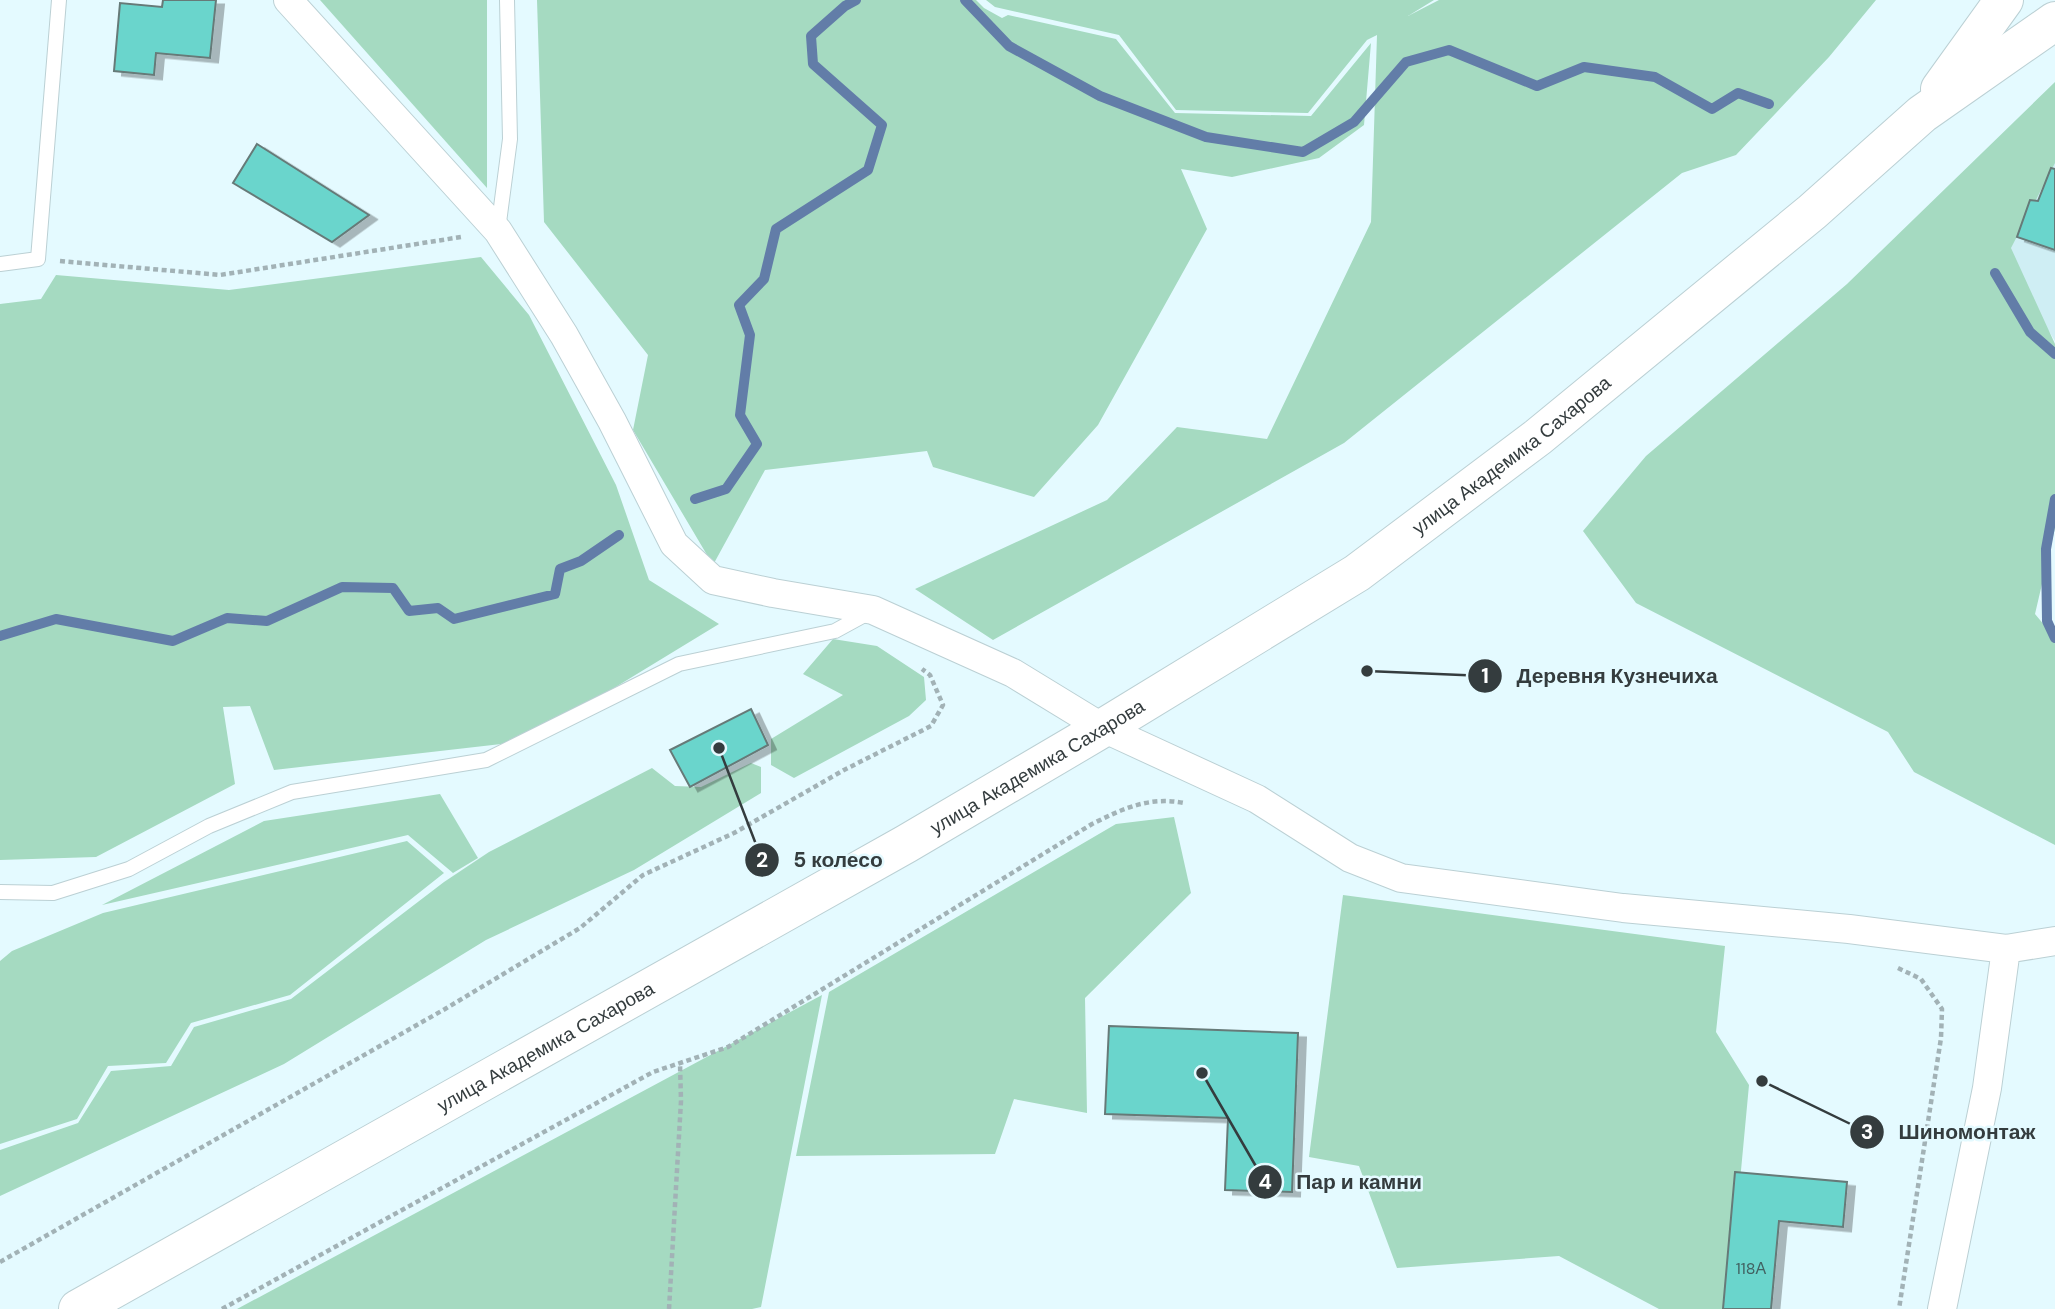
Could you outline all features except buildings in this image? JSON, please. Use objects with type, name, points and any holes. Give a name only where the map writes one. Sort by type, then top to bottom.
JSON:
[{"type":"main road","name":"улица Академика Сахарова","points":[[1922,114],[2004,0]]},
{"type":"main road","name":"улица Академика Сахарова","points":[[79,1309],[906,844],[1357,573],[1538,437],[1812,212],[1922,114],[2055,20]]},
{"type":"street","points":[[288,0],[498,231],[564,335],[612,421],[674,544],[713,580],[873,610],[1013,673],[1103,728],[1257,799],[1350,858],[1401,878],[1623,908],[1849,929],[2006,949],[2055,942]]},
{"type":"street","points":[[1942,1309],[1987,1088],[2006,949]]},
{"type":"lane","points":[[0,264],[38,259],[59,0]]},
{"type":"lane","points":[[498,231],[510,139],[507,0]]},
{"type":"lane","points":[[0,892],[53,893],[129,869],[209,826],[292,792],[486,760],[679,664],[835,631],[873,610]]},
{"type":"path","points":[[38,259],[220,275],[498,231]]},
{"type":"path","points":[[0,1262],[433,1016],[580,928],[643,875],[734,833],[844,770],[931,726],[943,705],[930,675],[921,668]]},
{"type":"path","points":[[222,1309],[653,1072],[728,1048],[1092,824],[1128,806],[1153,800],[1192,804]]},
{"type":"path","points":[[1897,968],[1921,979],[1942,1009],[1941,1038],[1899,1309]]},
{"type":"path","points":[[669,1309],[681,1101],[680,1063]]},
{"type":"shaded area","points":[[2055,141],[2055,341],[2001,253]]},
{"type":"green space","points":[[320,0],[487,0],[487,188]]},
{"type":"green space","points":[[537,0],[976,0],[1002,18],[1008,15],[1116,39],[1175,113],[1311,116],[1371,43],[1364,125],[1319,158],[1232,177],[1181,169],[1207,229],[1098,425],[1034,497],[933,467],[927,451],[765,470],[713,565],[633,430],[648,355],[544,222]]},
{"type":"green space","points":[[986,0],[1434,0],[1408,16],[1439,0],[1876,0],[1829,57],[1736,155],[1682,173],[1344,443],[993,640],[915,589],[1107,500],[1177,427],[1267,439],[1371,222],[1377,35],[1367,40],[1308,113],[1176,110],[1119,35],[995,7]]},
{"type":"green space","points":[[2055,82],[2055,163],[2011,248],[2055,344],[2055,528],[2035,614],[2055,638],[2055,845],[1914,772],[1888,732],[1636,603],[1583,531],[1646,456],[1847,284]]},
{"type":"green space","points":[[481,257],[529,315],[616,485],[649,580],[719,624],[527,741],[274,770],[250,706],[223,707],[235,784],[96,857],[0,860],[0,304],[41,299],[56,275],[229,290]]},
{"type":"green space","points":[[833,639],[877,646],[924,677],[926,700],[909,716],[794,778],[771,765],[771,739],[843,695],[803,674]]},
{"type":"green space","points":[[751,763],[761,767],[761,793],[634,870],[486,940],[284,1064],[0,1196],[0,1150],[78,1123],[111,1071],[171,1066],[194,1027],[291,999],[444,882],[489,852],[652,768],[675,786],[701,787]]},
{"type":"green space","points":[[440,794],[478,858],[453,873],[408,835],[102,905],[264,821]]},
{"type":"green space","points":[[1174,817],[1191,893],[1085,998],[1087,1113],[1014,1099],[995,1154],[796,1156],[829,992],[1116,824]]},
{"type":"green space","points":[[407,841],[444,873],[290,995],[191,1023],[166,1063],[108,1066],[77,1119],[0,1144],[0,961],[12,951],[103,913]]},
{"type":"green space","points":[[1343,895],[1725,946],[1716,1032],[1749,1085],[1728,1309],[1659,1309],[1559,1256],[1397,1268],[1359,1166],[1309,1157]]},
{"type":"green space","points":[[822,995],[761,1307],[237,1309]]},
{"type":"waterway","points":[[695,499],[726,489],[757,444],[740,415],[750,335],[739,305],[764,279],[776,229],[868,170],[882,125],[813,64],[811,36],[845,6],[856,0]]},
{"type":"waterway","points":[[965,0],[1009,46],[1100,96],[1206,137],[1303,152],[1354,122],[1406,62],[1449,50],[1537,86],[1584,67],[1655,77],[1712,109],[1738,93],[1769,104]]},
{"type":"waterway","points":[[1995,273],[2030,332],[2055,354]]},
{"type":"waterway","points":[[2055,499],[2046,549],[2047,621],[2055,638]]},
{"type":"waterway","points":[[0,636],[56,619],[173,641],[227,618],[267,621],[342,587],[393,588],[409,611],[438,608],[454,619],[555,594],[560,569],[581,561],[619,535]]},
{"type":"place","name":"Деревня Кузнечиха","points":[[1367,671]]},
{"type":"place","name":"5 колесо","points":[[719,748]]},
{"type":"place","name":"Пар и камни","points":[[1202,1073]]},
{"type":"place","name":"Шиномонтаж","points":[[1762,1081]]}]
